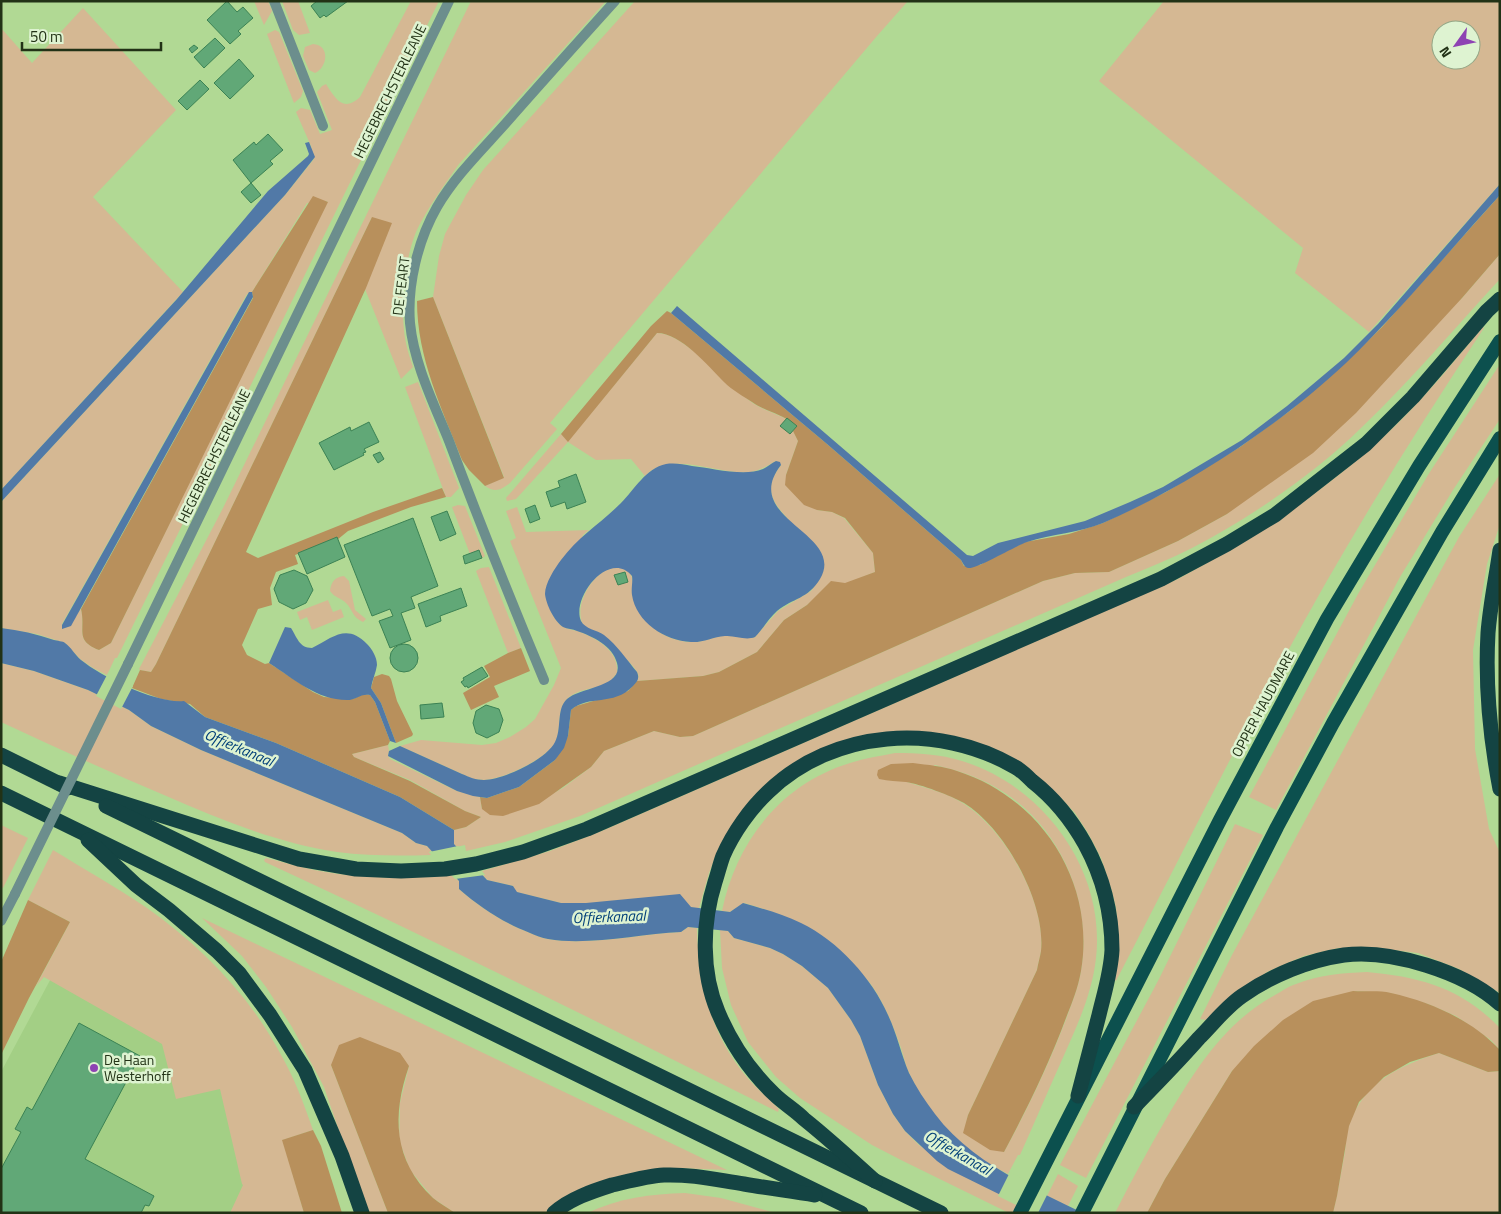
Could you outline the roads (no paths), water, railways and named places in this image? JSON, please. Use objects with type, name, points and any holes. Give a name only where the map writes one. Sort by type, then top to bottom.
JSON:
[{"type":"highway","points":[[59,783],[299,859],[356,869],[402,871],[445,869],[476,864],[523,852],[587,830],[1161,579],[1219,548],[1275,515],[1366,444],[1413,397],[1487,311],[1500,299]]},
{"type":"highway","name":"OPPER HAUDMARE","points":[[1020,1213],[1042,1166],[1220,820],[1327,619],[1418,466],[1500,341]]},
{"type":"highway","points":[[1082,1213],[1277,827],[1333,723],[1442,532],[1500,438]]},
{"type":"highway","points":[[1500,550],[1488,632],[1487,666],[1492,746],[1500,789]]},
{"type":"highway","points":[[875,1181],[804,1118],[776,1096],[746,1064],[717,1011],[708,977],[705,934],[708,903],[723,856],[733,838],[767,793],[786,777],[827,753],[888,738],[924,738],[971,748],[1016,767],[1051,795],[1074,824],[1093,859],[1106,893],[1112,952],[1109,974],[1078,1096]]},
{"type":"highway","points":[[1,755],[941,1213]]},
{"type":"highway","points":[[1,793],[861,1213]]},
{"type":"highway","points":[[76,829],[136,885],[217,951],[239,973],[270,1015],[305,1070],[342,1156],[362,1213]]},
{"type":"highway","points":[[1134,1107],[1241,996],[1286,972],[1314,962],[1345,955],[1382,956],[1409,960],[1438,968],[1468,981],[1500,1004]]},
{"type":"highway","points":[[554,1213],[595,1190],[633,1180],[663,1175],[722,1179],[741,1184],[829,1197]]},
{"type":"street","points":[[274,1],[323,126]]},
{"type":"street","name":"HEGEBRECHSTERLEANE","points":[[1,921],[128,664],[449,1]]},
{"type":"street","name":"DE FEART","points":[[544,680],[490,550],[418,362],[410,324],[410,303],[417,256],[431,220],[445,194],[485,146],[615,1]]},
{"type":"water","points":[[309,142],[315,157],[285,195],[1,502],[1,490],[177,299],[268,191],[308,156],[305,143]]},
{"type":"water","points":[[1500,184],[1500,195],[1366,343],[1320,386],[1262,432],[1200,473],[1135,508],[1094,526],[1027,542],[972,568],[966,567],[961,560],[827,444],[671,313],[677,306],[967,555],[973,556],[998,543],[1085,521],[1130,502],[1163,487],[1242,440],[1287,406],[1344,358],[1378,324]]},
{"type":"water","points":[[249,292],[252,292],[253,297],[71,626],[62,629],[62,625]]},
{"type":"water","points":[[776,461],[780,462],[781,465],[772,484],[773,499],[782,513],[819,549],[824,563],[820,579],[815,586],[777,611],[755,637],[725,636],[691,642],[681,641],[662,634],[639,614],[632,592],[632,576],[623,569],[613,568],[603,572],[587,590],[579,611],[581,621],[588,628],[604,635],[613,643],[637,672],[638,680],[633,686],[617,696],[585,702],[571,710],[568,736],[564,748],[555,760],[519,787],[487,798],[457,791],[388,756],[389,751],[400,746],[467,776],[484,780],[513,772],[543,755],[555,742],[561,708],[567,699],[608,682],[617,671],[615,657],[607,647],[589,636],[563,627],[551,612],[545,590],[561,560],[575,544],[621,503],[646,475],[659,466],[679,464],[747,472],[763,469]]},
{"type":"water","points":[[285,627],[291,628],[301,644],[308,648],[312,648],[333,636],[346,633],[360,638],[371,648],[377,662],[371,688],[381,703],[396,743],[390,741],[375,702],[370,695],[347,700],[316,693],[269,663]]},
{"type":"water","name":"Offierkanaal","points":[[1,628],[28,632],[64,642],[90,667],[130,688],[159,698],[184,701],[205,717],[276,743],[400,797],[454,830],[454,844],[487,880],[513,886],[517,892],[561,903],[586,903],[680,894],[691,907],[730,912],[743,903],[780,914],[801,923],[841,950],[863,974],[881,1001],[891,1022],[906,1066],[918,1089],[935,1114],[950,1131],[984,1160],[1003,1172],[1083,1213],[1037,1213],[948,1169],[937,1161],[905,1131],[893,1114],[878,1085],[860,1036],[828,988],[802,966],[783,954],[770,948],[734,938],[728,931],[688,927],[681,932],[580,941],[548,939],[520,929],[492,914],[459,889],[459,881],[427,846],[416,843],[402,833],[201,750],[151,726],[129,710],[88,690],[34,671],[1,663]]},
{"type":"place","name":"De Haan Westerhoff","points":[[94,1068]]}]
